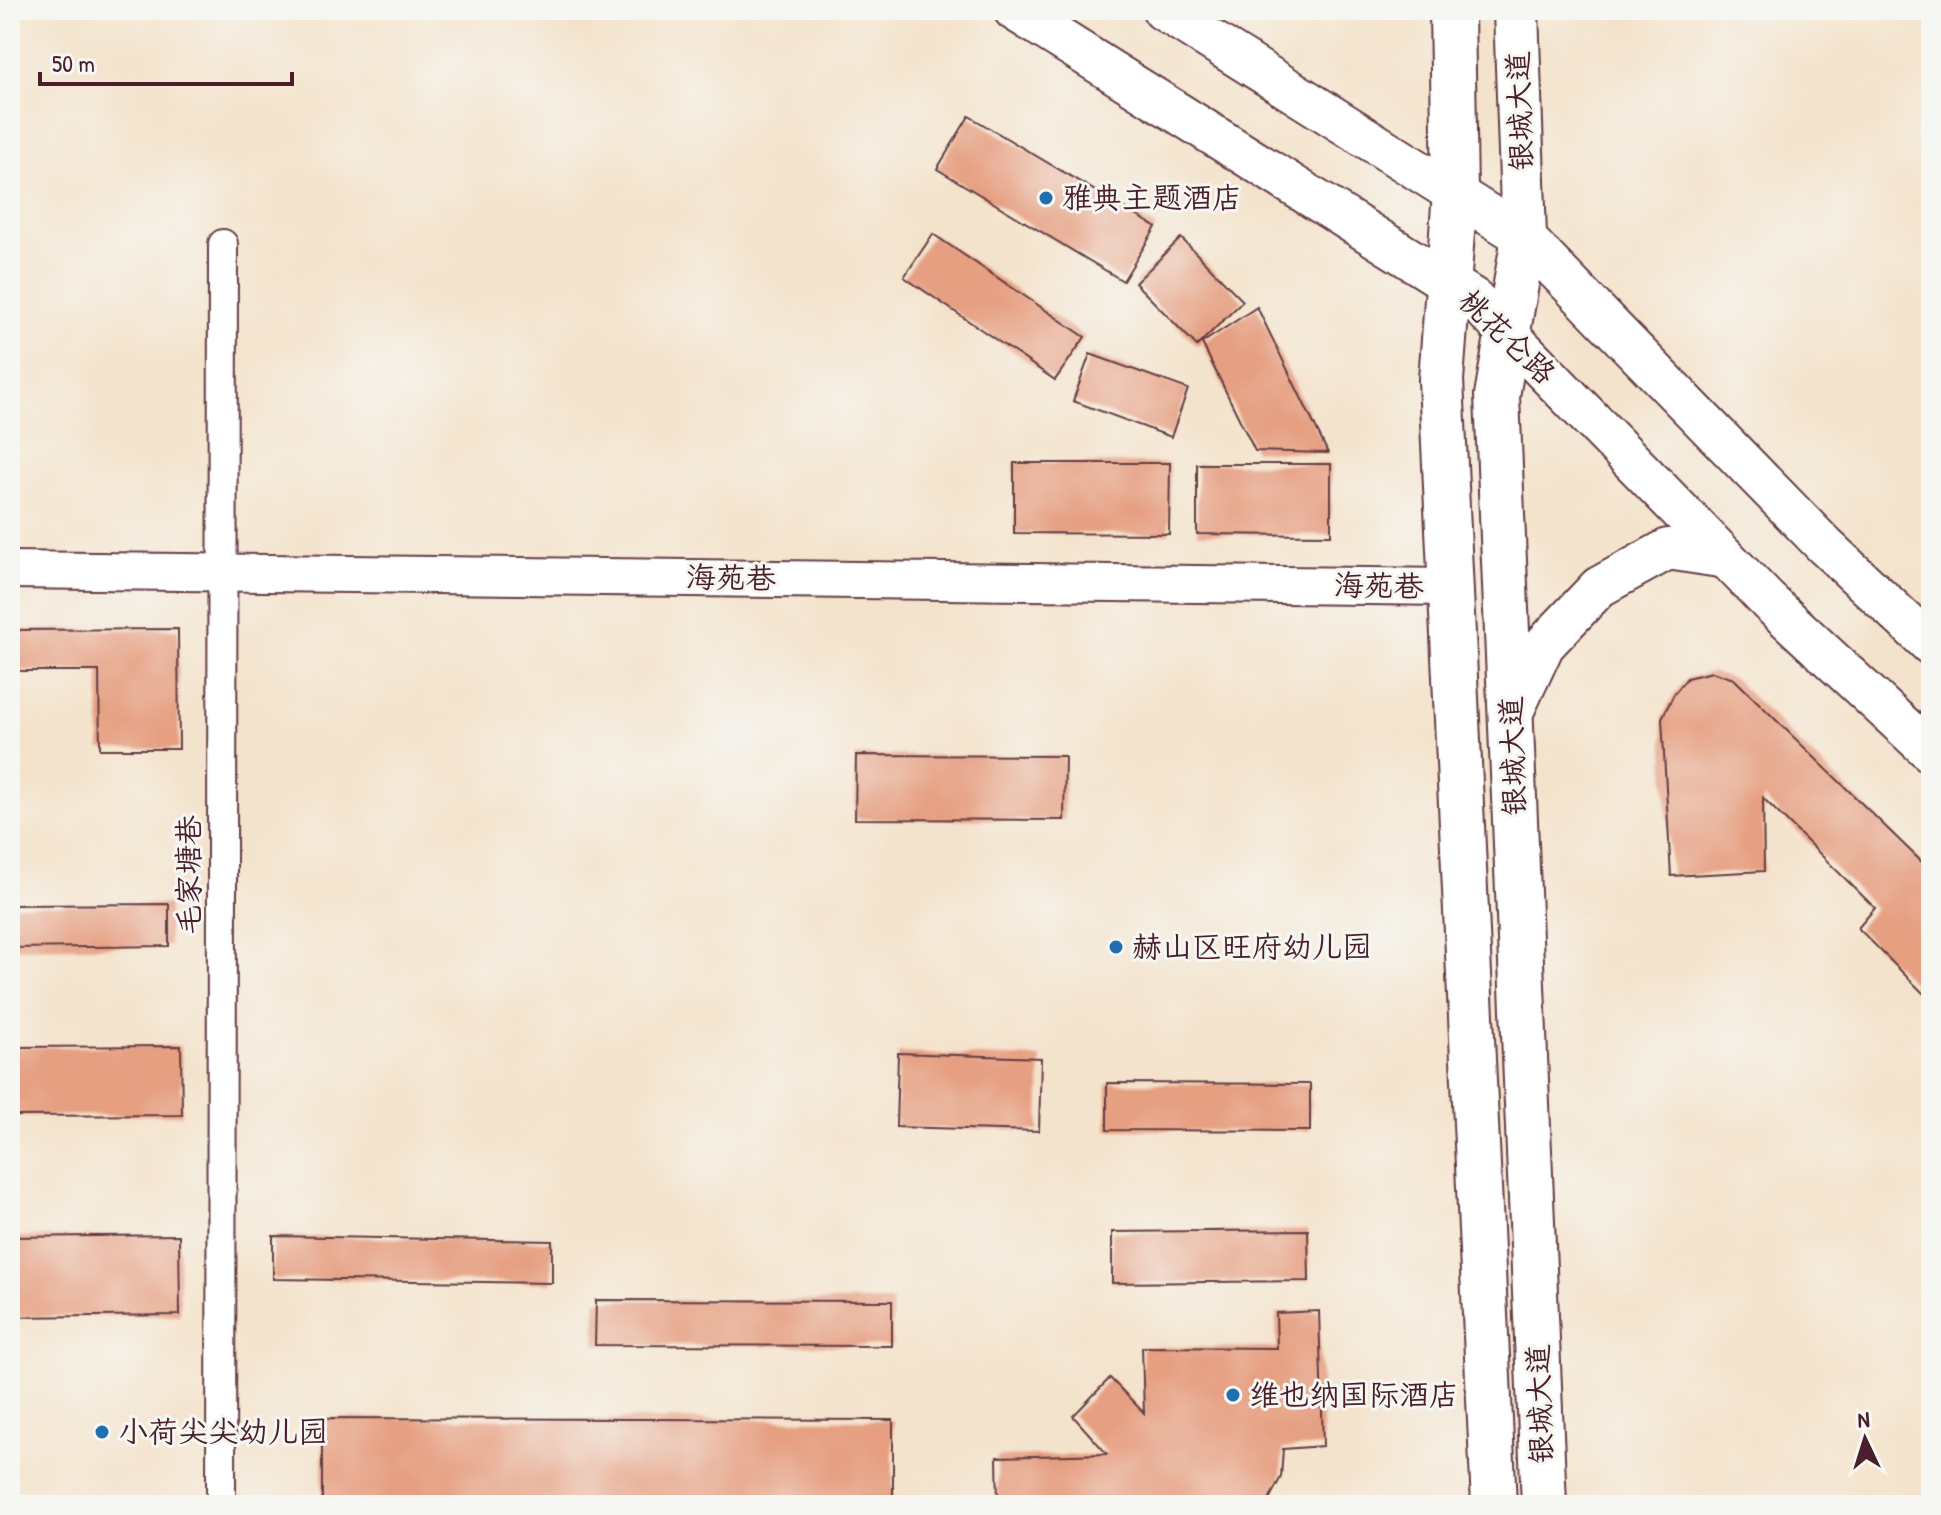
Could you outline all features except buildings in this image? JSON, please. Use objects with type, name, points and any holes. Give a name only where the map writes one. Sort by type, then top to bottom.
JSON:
[{"type":"main road","name":"桃花仑路","points":[[1014,10],[1474,299],[1768,601],[1931,752]]},
{"type":"main road","points":[[1163,10],[1524,237],[1825,546],[1931,645]]},
{"type":"main road","name":"银城大道","points":[[1452,10],[1455,193],[1441,380],[1494,1505]]},
{"type":"main road","name":"银城大道","points":[[1516,10],[1524,237],[1497,396],[1544,1505]]},
{"type":"main road","points":[[1511,716],[1544,645],[1599,587],[1668,549],[1726,558]]},
{"type":"street","name":"毛家塘巷","points":[[221,1505],[223,244]]},
{"type":"street","name":"海苑巷","points":[[10,570],[1451,587]]},
{"type":"place","name":"雅典主题酒店","points":[[1046,198]]},
{"type":"place","name":"赫山区旺府幼儿园","points":[[1116,947]]},
{"type":"place","name":"维也纳国际酒店","points":[[1233,1395]]},
{"type":"place","name":"小荷尖尖幼儿园","points":[[102,1432]]}]
